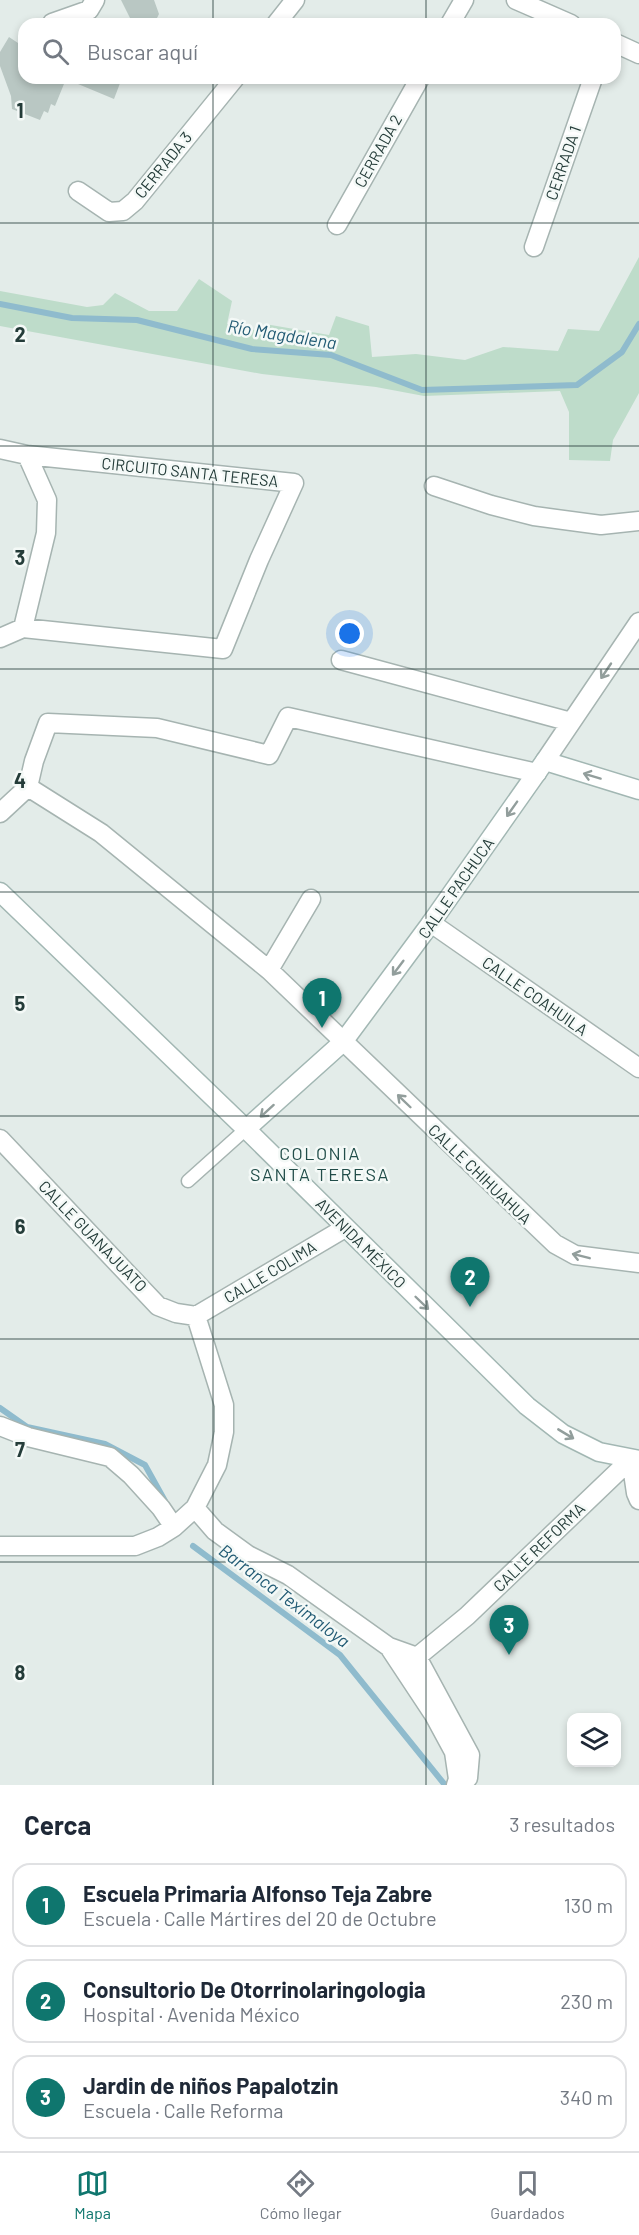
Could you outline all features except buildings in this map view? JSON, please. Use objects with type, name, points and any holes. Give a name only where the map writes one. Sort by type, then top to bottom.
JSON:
[{"type":"street","points":[[66,18],[89,10],[95,0]]},
{"type":"street","points":[[281,18],[295,0]]},
{"type":"street","points":[[454,18],[464,0]]},
{"type":"street","points":[[516,0],[557,18]]},
{"type":"street","points":[[621,46],[639,54]]},
{"type":"street","name":"CERRADA 3","points":[[78,191],[109,212],[123,212],[135,201],[230,84]]},
{"type":"street","name":"CERRADA 2","points":[[337,225],[417,84]]},
{"type":"street","name":"CERRADA 1","points":[[534,247],[591,84]]},
{"type":"street","name":"CIRCUITO SANTA TERESA","points":[[0,449],[27,455],[294,483],[259,560],[224,649],[23,628],[0,638]]},
{"type":"street","points":[[23,628],[46,533],[47,500],[27,455]]},
{"type":"street","points":[[434,486],[491,505],[534,516],[601,525],[639,521]]},
{"type":"street","name":"CALLE PACHUCA","points":[[246,1129],[343,1042],[431,923],[541,767],[639,622]]},
{"type":"street","points":[[341,660],[571,722]]},
{"type":"street","points":[[0,813],[28,787],[34,761],[48,723],[157,728],[269,755],[288,717],[541,767],[639,790]]},
{"type":"street","name":"CALLE CHIHUAHUA","points":[[28,787],[101,833],[269,970],[555,1244],[575,1255],[639,1263]]},
{"type":"street","name":"AVENIDA MÉXICO","points":[[0,892],[246,1129],[527,1406],[563,1434],[599,1452],[635,1459]]},
{"type":"street","points":[[269,970],[311,899]]},
{"type":"street","name":"CALLE COAHUILA","points":[[431,923],[639,1068]]},
{"type":"street","name":"CALLE GUANAJUATO","points":[[0,1139],[158,1306],[176,1313],[196,1316]]},
{"type":"street","name":"CALLE COLIMA","points":[[196,1316],[345,1228]]},
{"type":"street","points":[[0,1546],[135,1546],[158,1537],[174,1527],[195,1508],[217,1465],[224,1432],[224,1405],[196,1316]]},
{"type":"street","points":[[0,1426],[28,1437],[110,1456],[161,1508],[174,1527]]},
{"type":"street","points":[[635,1459],[636,1493],[639,1500]]},
{"type":"street","name":"CALLE REFORMA","points":[[417,1657],[467,1616],[635,1459]]},
{"type":"street","points":[[195,1508],[214,1531],[248,1556],[288,1575],[389,1647],[417,1657],[470,1755],[459,1778]]},
{"type":"street","points":[[389,1647],[434,1715],[454,1752],[459,1778]]},
{"type":"lane","points":[[188,1181],[246,1129]]},
{"type":"green space","points":[[639,257],[639,393],[613,440],[610,461],[569,460],[569,412],[560,391],[424,396],[376,387],[262,374],[0,326],[0,291],[87,307],[103,305],[115,293],[149,311],[177,311],[199,279],[232,301],[227,324],[264,332],[265,324],[329,335],[336,316],[369,326],[372,357],[416,354],[465,360],[503,347],[558,351],[568,329],[599,331]]},
{"type":"waterway","name":"Río Magdalena","points":[[0,304],[72,318],[137,320],[252,349],[331,355],[422,390],[577,385],[622,352],[639,324]]},
{"type":"waterway","points":[[0,1408],[27,1427],[105,1444],[145,1465],[165,1501]]},
{"type":"waterway","name":"Barranca Teximaloya","points":[[193,1546],[340,1655],[445,1785]]},
{"type":"place","name":"Escuela Primaria Alfonso Teja Zabre","points":[[322,1028]]},
{"type":"place","name":"Consultorio De Otorrinolaringologia","points":[[470,1307]]},
{"type":"place","name":"Jardin de niños Papalotzin","points":[[509,1655]]},
{"type":"district","name":"COLONIA SANTA TERESA","points":[[320,1164]]}]
